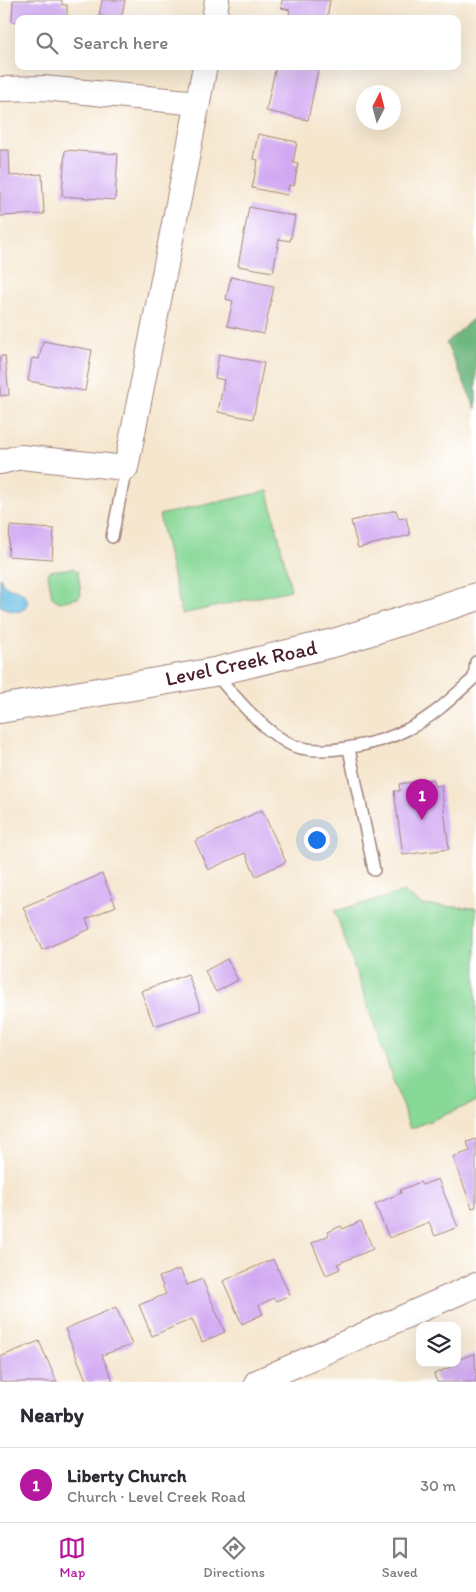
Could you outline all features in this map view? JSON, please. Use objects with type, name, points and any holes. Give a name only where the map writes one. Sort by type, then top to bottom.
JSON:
[{"type":"street","points":[[215,15],[218,0]]},
{"type":"street","points":[[0,462],[22,457],[126,468],[204,70]]},
{"type":"street","points":[[0,88],[44,88],[198,102]]},
{"type":"street","name":"Level Creek Road","points":[[0,708],[214,672],[337,642],[476,596]]},
{"type":"street","points":[[256,1382],[476,1285]]},
{"type":"lane","points":[[112,537],[126,468]]},
{"type":"lane","points":[[214,672],[239,702],[286,743],[313,750],[349,749],[407,730],[443,706],[474,678],[476,662]]},
{"type":"lane","points":[[349,749],[374,870]]},
{"type":"green space","points":[[476,316],[476,409],[446,343]]},
{"type":"green space","points":[[268,491],[291,590],[182,614],[159,515]]},
{"type":"green space","points":[[73,568],[78,572],[81,595],[78,598],[59,602],[52,597],[48,574],[50,571]]},
{"type":"green space","points":[[404,892],[422,905],[476,908],[476,1102],[410,1129],[335,911]]},
{"type":"water","points":[[0,577],[4,586],[20,591],[26,596],[28,605],[15,612],[0,606]]},
{"type":"building","points":[[13,0],[62,0],[62,5],[67,5],[67,15],[15,15],[15,22],[12,22]]},
{"type":"building","points":[[102,0],[125,0],[122,15],[99,15]]},
{"type":"building","points":[[282,0],[330,0],[328,15],[289,15],[290,10],[281,8]]},
{"type":"building","points":[[275,70],[318,70],[308,120],[266,111]]},
{"type":"building","points":[[258,134],[297,142],[293,163],[298,164],[294,186],[289,185],[287,195],[252,188],[258,160],[253,159]]},
{"type":"building","points":[[0,150],[9,150],[10,176],[42,174],[44,214],[0,216]]},
{"type":"building","points":[[65,150],[118,154],[115,200],[62,196]]},
{"type":"building","points":[[249,207],[295,216],[290,241],[279,239],[273,272],[238,266]]},
{"type":"building","points":[[231,277],[274,286],[264,334],[227,326],[233,301],[226,299]]},
{"type":"building","points":[[43,341],[92,350],[85,391],[28,381],[32,358],[39,359]]},
{"type":"building","points":[[219,354],[264,363],[253,419],[218,412],[224,380],[215,378]]},
{"type":"building","points":[[0,356],[5,356],[9,395],[0,396]]},
{"type":"building","points":[[396,510],[399,519],[406,517],[410,535],[358,548],[351,521]]},
{"type":"building","points":[[10,526],[54,529],[52,559],[8,556]]},
{"type":"building","points":[[433,779],[434,786],[441,785],[449,849],[403,855],[394,791],[400,791],[399,784]]},
{"type":"building","points":[[262,810],[286,862],[256,876],[245,853],[208,870],[195,841]]},
{"type":"building","points":[[102,874],[116,906],[86,919],[90,929],[42,950],[23,907]]},
{"type":"building","points":[[227,959],[238,980],[216,992],[205,971]]},
{"type":"building","points":[[188,974],[201,1010],[154,1026],[141,991]]},
{"type":"building","points":[[476,1139],[476,1207],[472,1208],[453,1157],[470,1151],[467,1142]]},
{"type":"building","points":[[438,1179],[458,1227],[435,1236],[429,1222],[389,1238],[375,1204],[401,1193],[400,1190],[420,1182],[422,1185]]},
{"type":"building","points":[[361,1221],[373,1249],[337,1264],[340,1269],[326,1275],[312,1243],[329,1235],[327,1232],[341,1226],[343,1229]]},
{"type":"building","points":[[273,1259],[290,1295],[276,1301],[274,1298],[259,1305],[263,1314],[242,1324],[223,1281]]},
{"type":"building","points":[[180,1269],[187,1285],[202,1279],[225,1332],[202,1342],[192,1319],[152,1336],[139,1305],[166,1294],[159,1277]]},
{"type":"building","points":[[116,1307],[132,1345],[102,1355],[113,1381],[87,1382],[65,1329]]},
{"type":"building","points":[[39,1341],[57,1382],[0,1382],[0,1357]]},
{"type":"building","points":[[475,1353],[476,1382],[437,1382],[434,1374],[451,1367],[461,1367],[461,1358]]},
{"type":"place","name":"Liberty Church","points":[[422,820]]}]
